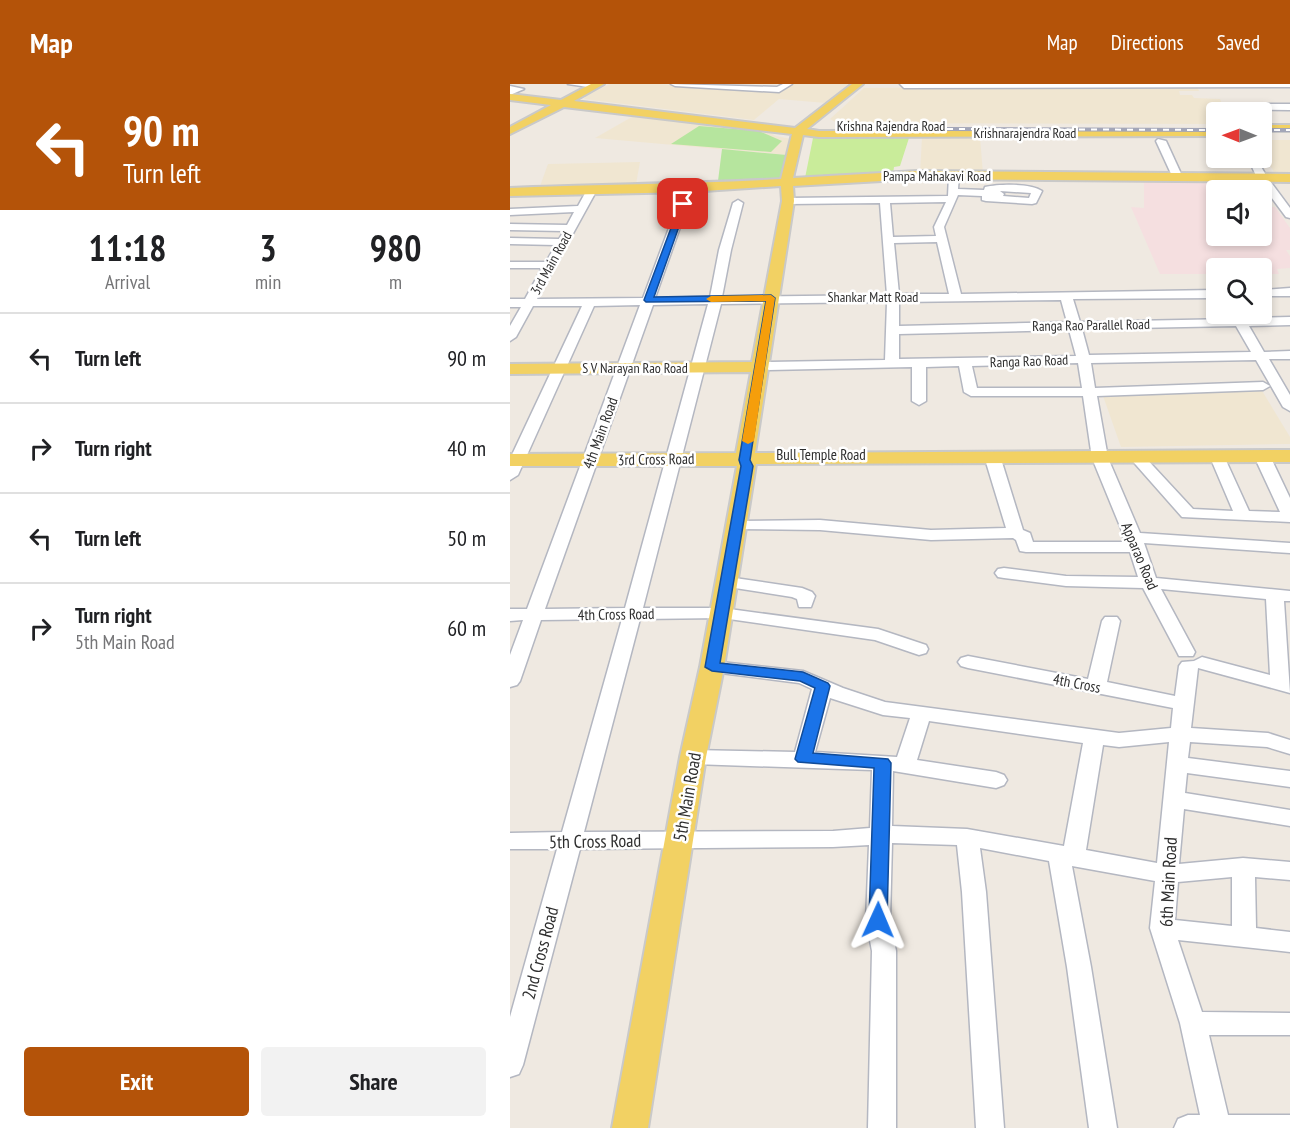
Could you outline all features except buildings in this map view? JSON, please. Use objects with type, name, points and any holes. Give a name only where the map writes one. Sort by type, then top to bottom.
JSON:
[{"type":"main road","points":[[806,128],[858,84]]},
{"type":"main road","points":[[806,128],[865,84]]},
{"type":"main road","points":[[510,130],[597,85]]},
{"type":"main road","name":"Krishna Rajendra Road","points":[[510,95],[806,128],[1206,127]]},
{"type":"main road","points":[[510,130],[565,102]]},
{"type":"main road","name":"Krishnarajendra Road","points":[[806,128],[819,134],[1206,133]]},
{"type":"main road","name":"5th Main Road","points":[[630,1128],[693,757],[738,526],[746,459],[764,366],[790,188],[806,128]]},
{"type":"main road","points":[[1272,128],[1290,128]]},
{"type":"main road","points":[[1272,133],[1290,133]]},
{"type":"main road","name":"Pampa Mahakavi Road","points":[[510,192],[690,186],[790,188],[883,176],[1290,178]]},
{"type":"main road","name":"S V Narayan Rao Road","points":[[510,369],[764,366]]},
{"type":"main road","name":"Bull Temple Road","points":[[746,459],[1290,449]]},
{"type":"main road","name":"Bull Temple Road","points":[[746,459],[993,459],[1099,454],[1137,457],[1290,456]]},
{"type":"main road","name":"3rd Cross Road","points":[[512,465],[591,459],[746,459]]},
{"type":"street","points":[[572,84],[597,85]]},
{"type":"street","points":[[675,84],[779,90],[788,84]]},
{"type":"street","points":[[904,84],[904,86],[1290,85]]},
{"type":"street","points":[[1217,85],[1227,102]]},
{"type":"street","points":[[510,87],[520,89],[510,95]]},
{"type":"street","points":[[1272,108],[1290,107]]},
{"type":"street","points":[[1272,120],[1290,120]]},
{"type":"street","points":[[1161,141],[1178,178]]},
{"type":"street","points":[[1257,168],[1290,215]]},
{"type":"street","points":[[954,175],[953,195],[939,227],[956,297]]},
{"type":"street","name":"4th Main Road","points":[[510,681],[690,186]]},
{"type":"street","points":[[790,188],[885,200],[953,195],[1038,197]]},
{"type":"street","name":"3rd Main Road","points":[[510,337],[590,190]]},
{"type":"street","points":[[885,200],[893,297],[892,364]]},
{"type":"street","name":"2nd Cross Road","points":[[510,1065],[674,459],[696,367],[716,299],[725,250],[738,203]]},
{"type":"street","points":[[510,212],[581,209]]},
{"type":"street","points":[[510,226],[571,228]]},
{"type":"street","points":[[888,240],[942,239]]},
{"type":"street","points":[[510,240],[563,242]]},
{"type":"street","points":[[510,265],[550,265]]},
{"type":"street","points":[[1272,293],[1290,292]]},
{"type":"street","name":"Shankar Matt Road","points":[[510,303],[1206,294]]},
{"type":"street","name":"Apparao Road","points":[[1066,295],[1084,360],[1099,454],[1149,583],[1192,660]]},
{"type":"street","points":[[512,465],[590,301]]},
{"type":"street","name":"Ranga Rao Parallel Road","points":[[893,330],[1076,326],[1206,320]]},
{"type":"street","name":"Ranga Rao Parallel Road","points":[[1272,320],[1290,321]]},
{"type":"street","points":[[1242,324],[1290,407]]},
{"type":"street","name":"Ranga Rao Road","points":[[764,366],[1290,355]]},
{"type":"street","points":[[965,363],[971,392],[1088,392],[1263,386]]},
{"type":"street","points":[[919,364],[919,401]]},
{"type":"street","points":[[1218,456],[1243,516]]},
{"type":"street","points":[[1137,457],[1188,514],[1290,516],[1262,456]]},
{"type":"street","points":[[993,459],[1021,540],[1023,575]]},
{"type":"street","points":[[738,526],[820,525],[1021,540],[1134,542],[1194,540],[1290,548]]},
{"type":"street","points":[[1004,573],[1066,581],[1149,583],[1283,595],[1285,685],[1192,660]]},
{"type":"street","points":[[728,582],[796,592],[806,596],[805,603]]},
{"type":"street","name":"4th Cross Road","points":[[510,615],[722,613],[878,635],[919,649]]},
{"type":"street","points":[[1096,687],[1112,621]]},
{"type":"street","name":"6th Main Road","points":[[1192,660],[1180,734],[1162,928],[1193,1023],[1217,1128]]},
{"type":"street","name":"4th Cross","points":[[969,662],[1185,704]]},
{"type":"street","points":[[712,667],[803,677],[883,708],[921,714],[1119,740],[1180,734],[1268,740],[1290,747]]},
{"type":"street","points":[[803,759],[823,686]]},
{"type":"street","points":[[905,766],[921,714]]},
{"type":"street","points":[[1094,737],[1066,856],[1079,967],[1103,1128]]},
{"type":"street","points":[[693,757],[883,763],[996,780]]},
{"type":"street","points":[[882,1128],[884,951],[878,920],[883,763]]},
{"type":"street","points":[[1177,764],[1290,779]]},
{"type":"street","points":[[1174,799],[1290,818]]},
{"type":"street","name":"5th Cross Road","points":[[510,842],[833,839],[862,838],[880,834],[967,837],[1166,874],[1242,867]]},
{"type":"street","points":[[967,837],[974,892],[990,1128]]},
{"type":"street","points":[[1244,937],[1242,867],[1290,871]]},
{"type":"street","points":[[1162,928],[1290,942]]},
{"type":"street","points":[[1193,1023],[1290,1024]]},
{"type":"street","points":[[1188,1128],[1290,1128]]},
{"type":"shaded area","points":[[610,84],[660,84],[780,92],[790,84],[848,84],[826,103],[779,99],[754,120],[584,99]]},
{"type":"shaded area","points":[[1197,86],[1199,91],[1179,91],[1180,95],[1220,99],[1221,102],[1206,102],[1206,124],[837,123],[830,119],[864,88]]},
{"type":"shaded area","points":[[637,114],[771,129],[771,133],[776,136],[791,139],[787,155],[595,138]]},
{"type":"shaded area","points":[[922,137],[980,137],[983,174],[920,174]]},
{"type":"shaded area","points":[[1272,140],[1290,140],[1290,177],[1277,177],[1272,168]]},
{"type":"shaded area","points":[[640,162],[636,184],[539,189],[548,164]]},
{"type":"shaded area","points":[[1144,181],[1205,181],[1206,246],[1272,246],[1272,207],[1275,207],[1290,228],[1290,250],[1286,250],[1290,256],[1290,268],[1277,269],[1279,274],[1272,274],[1272,258],[1206,258],[1206,274],[1160,274],[1131,207],[1144,208]]},
{"type":"shaded area","points":[[1261,389],[1290,437],[1290,444],[1121,447],[1102,393]]},
{"type":"green space","points":[[699,126],[759,131],[782,141],[771,152],[671,144]]},
{"type":"green space","points":[[813,138],[909,138],[900,166],[894,167],[893,174],[805,178]]},
{"type":"green space","points":[[722,149],[787,155],[780,179],[718,181]]},
{"type":"railway","points":[[947,129],[1206,130]]},
{"type":"railway","points":[[1272,130],[1290,130]]},
{"type":"slow traffic","points":[[711,299],[771,298],[748,441]]},
{"type":"route","points":[[683,204],[649,300],[771,298],[744,460],[747,466],[740,511],[712,667],[803,677],[823,686],[803,759],[883,763],[878,920]]}]
